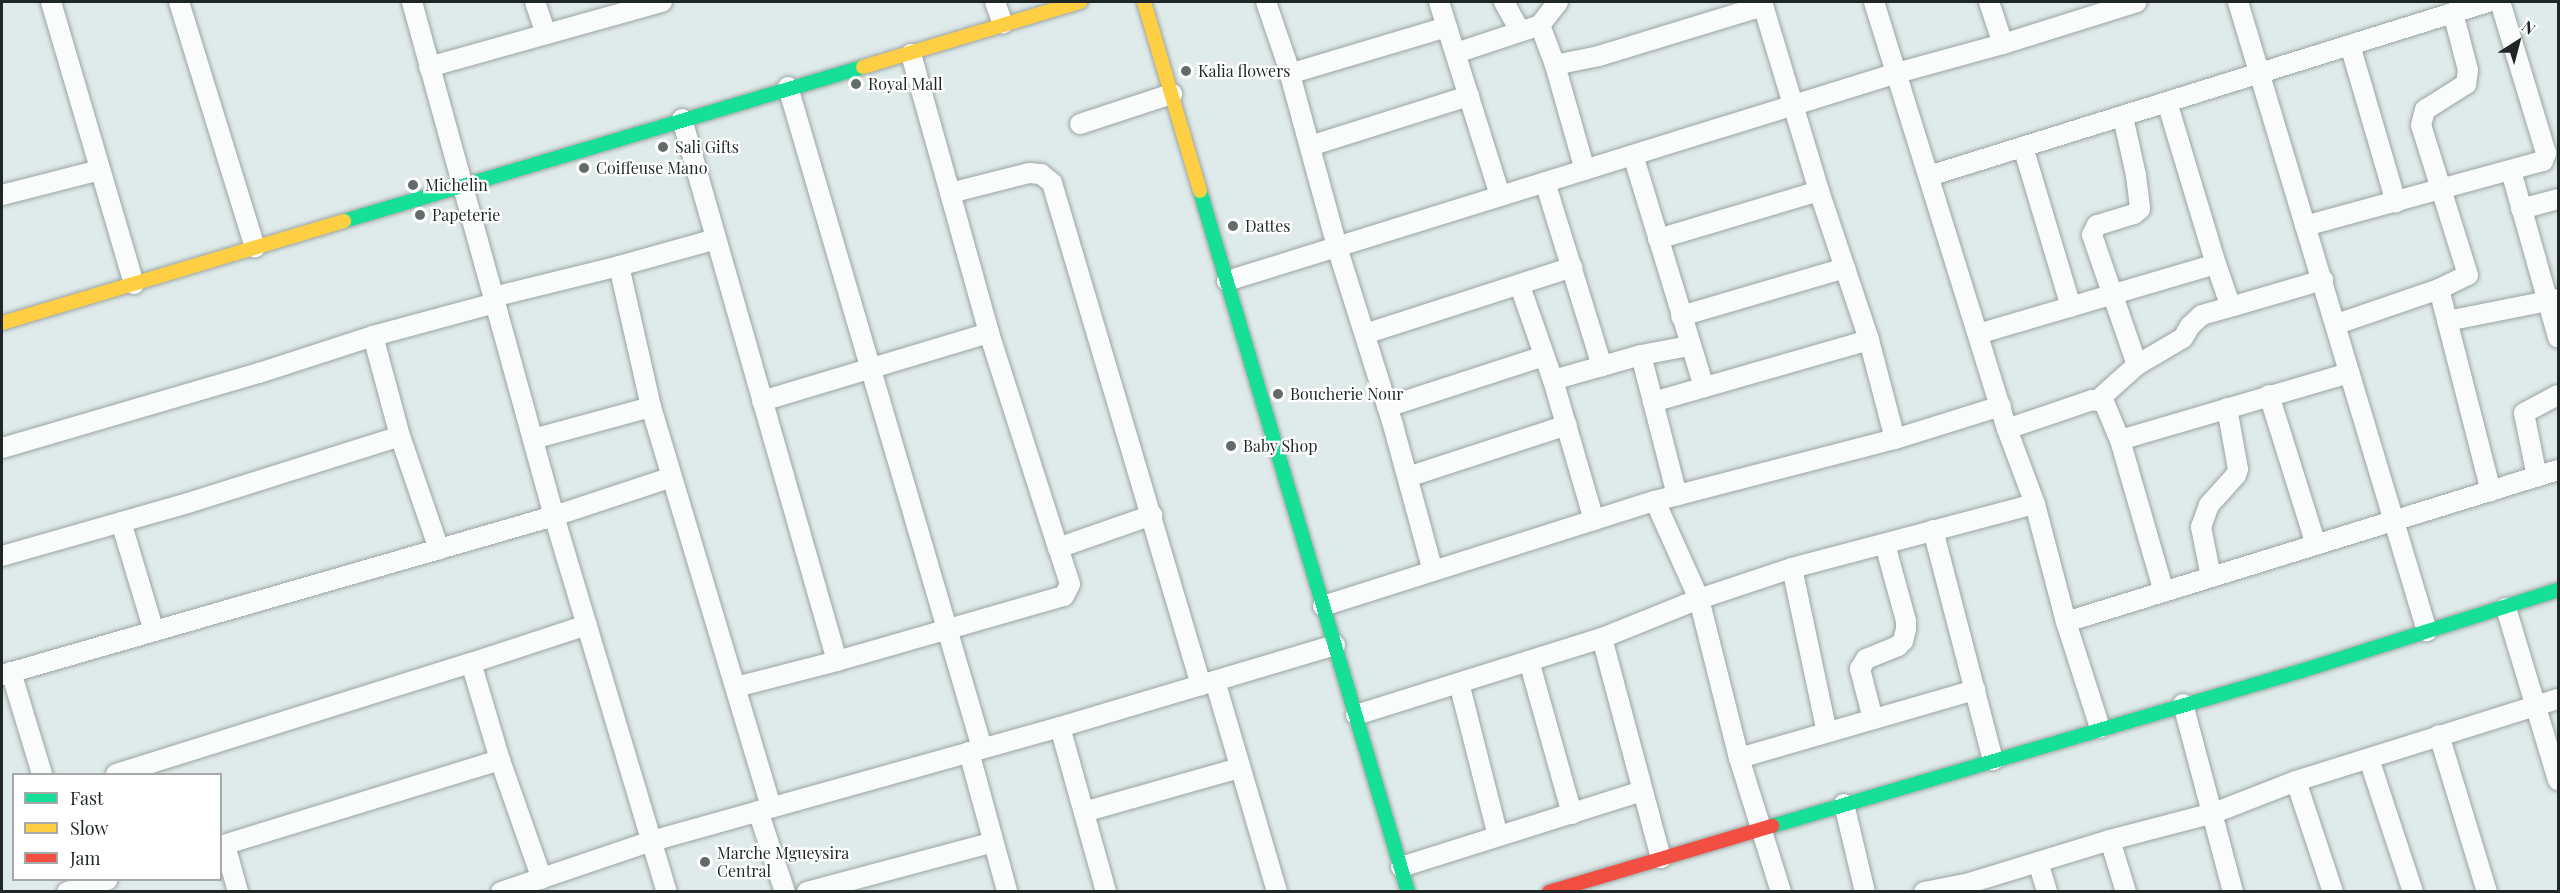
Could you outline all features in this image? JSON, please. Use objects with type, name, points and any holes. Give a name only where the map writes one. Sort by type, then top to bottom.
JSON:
[{"type":"street","points":[[51,2],[134,284]]},
{"type":"street","points":[[179,2],[255,248]]},
{"type":"street","points":[[412,2],[554,516],[667,891]]},
{"type":"street","points":[[535,2],[546,34]]},
{"type":"street","points":[[429,67],[662,2]]},
{"type":"street","points":[[995,2],[1003,24]]},
{"type":"street","points":[[2,323],[461,184],[788,87],[911,54],[1080,2]]},
{"type":"street","points":[[1144,2],[1408,891]]},
{"type":"street","points":[[1266,2],[1289,74],[1337,247],[1408,477],[1433,571]]},
{"type":"street","points":[[1439,2],[1500,196]]},
{"type":"street","points":[[1504,2],[1520,31]]},
{"type":"street","points":[[1456,53],[1540,25],[1558,2]]},
{"type":"street","points":[[1874,2],[2007,429],[2035,504],[2066,622],[2100,728]]},
{"type":"street","points":[[1989,2],[2003,44]]},
{"type":"street","points":[[1227,281],[1897,73],[2003,44],[2137,2]]},
{"type":"street","points":[[2238,2],[2337,324],[2392,521],[2427,631]]},
{"type":"street","points":[[1929,176],[2488,2]]},
{"type":"street","points":[[2305,226],[2543,162],[2546,153],[2500,2]]},
{"type":"street","points":[[1555,65],[1599,56],[1762,4],[1819,191],[1869,340],[1895,438]]},
{"type":"street","points":[[2337,324],[2439,290],[2467,277],[2469,272],[2421,121],[2425,110],[2466,84],[2468,70],[2453,13]]},
{"type":"street","points":[[1540,25],[1555,65],[1585,170]]},
{"type":"street","points":[[1289,74],[1447,27]]},
{"type":"street","points":[[2350,45],[2396,202]]},
{"type":"street","points":[[736,687],[837,661],[1064,596],[1070,584],[989,333],[911,54]]},
{"type":"street","points":[[788,87],[948,630],[993,842],[1007,891]]},
{"type":"street","points":[[1080,124],[1172,94]]},
{"type":"street","points":[[1310,147],[1469,96]]},
{"type":"street","points":[[2167,102],[2216,264],[2228,299],[2234,306]]},
{"type":"street","points":[[2122,117],[2140,206],[2138,212],[2097,225],[2093,230],[2094,243],[2111,295],[2137,364]]},
{"type":"street","points":[[682,119],[837,661]]},
{"type":"street","points":[[2023,147],[2071,307]]},
{"type":"street","points":[[1633,155],[1689,346],[1704,387]]},
{"type":"street","points":[[2,195],[100,170]]},
{"type":"street","points":[[2511,171],[2521,209],[2553,301],[2559,337]]},
{"type":"street","points":[[950,193],[1029,173],[1041,174],[1052,183],[1134,465],[1239,768],[1277,891]]},
{"type":"street","points":[[1545,182],[1602,366]]},
{"type":"street","points":[[1658,239],[1819,191]]},
{"type":"street","points":[[2521,209],[2559,199]]},
{"type":"street","points":[[2,447],[259,373],[494,300],[716,239]]},
{"type":"street","points":[[1978,334],[2216,264]]},
{"type":"street","points":[[619,266],[651,406],[736,687],[785,891]]},
{"type":"street","points":[[1365,334],[1520,286],[1572,267]]},
{"type":"street","points":[[1681,316],[1845,268]]},
{"type":"street","points":[[2007,429],[2098,400],[2137,364],[2183,338],[2190,326],[2202,315],[2323,280]]},
{"type":"street","points":[[1520,286],[1553,380],[1594,520]]},
{"type":"street","points":[[2439,290],[2491,491]]},
{"type":"street","points":[[2447,321],[2553,301]]},
{"type":"street","points":[[762,401],[989,333]]},
{"type":"street","points":[[373,336],[400,436],[439,549]]},
{"type":"street","points":[[1653,402],[1869,340]]},
{"type":"street","points":[[1553,380],[1641,355],[1689,346]]},
{"type":"street","points":[[1641,355],[1677,495]]},
{"type":"street","points":[[1387,407],[1545,356]]},
{"type":"street","points":[[2120,440],[2349,372]]},
{"type":"street","points":[[2269,395],[2316,545]]},
{"type":"street","points":[[2537,477],[2524,414],[2559,395]]},
{"type":"street","points":[[2098,400],[2107,405],[2120,440],[2164,592]]},
{"type":"street","points":[[533,439],[651,406]]},
{"type":"street","points":[[1323,606],[1655,501],[1895,438],[2001,406]]},
{"type":"street","points":[[2211,577],[2201,527],[2209,505],[2236,475],[2238,469],[2227,408]]},
{"type":"street","points":[[1408,477],[1567,425]]},
{"type":"street","points":[[2,556],[400,436]]},
{"type":"street","points":[[2066,622],[2559,470]]},
{"type":"street","points":[[42,773],[6,673],[554,516],[672,477]]},
{"type":"street","points":[[1655,501],[1699,599],[1738,758],[1781,891]]},
{"type":"street","points":[[1356,715],[1602,638],[1699,599],[1792,568],[2035,504]]},
{"type":"street","points":[[1058,548],[1152,515]]},
{"type":"street","points":[[121,522],[154,631]]},
{"type":"street","points":[[1933,530],[1993,760]]},
{"type":"street","points":[[1873,719],[1860,669],[1862,663],[1866,659],[1898,646],[1903,641],[1906,629],[1906,621],[1884,544]]},
{"type":"street","points":[[1792,568],[1827,732]]},
{"type":"street","points":[[1549,891],[2301,671],[2559,591]]},
{"type":"street","points":[[2506,608],[2534,705],[2559,780]]},
{"type":"street","points":[[119,773],[587,625]]},
{"type":"street","points":[[1602,638],[1661,858]]},
{"type":"street","points":[[501,891],[536,884],[652,841],[1060,727],[1335,645]]},
{"type":"street","points":[[1529,661],[1572,814]]},
{"type":"street","points":[[471,663],[536,884]]},
{"type":"street","points":[[1459,683],[1498,836]]},
{"type":"street","points":[[1738,758],[1975,690]]},
{"type":"street","points":[[1924,891],[1967,888],[2038,862],[2110,840],[2214,813],[2296,781],[2559,699]]},
{"type":"street","points":[[2183,704],[2233,891]]},
{"type":"street","points":[[1060,727],[1106,891]]},
{"type":"street","points":[[2439,735],[2487,891]]},
{"type":"street","points":[[2368,759],[2413,891]]},
{"type":"street","points":[[238,891],[223,845],[500,760]]},
{"type":"street","points":[[1084,812],[1239,768]]},
{"type":"street","points":[[2296,781],[2333,891]]},
{"type":"street","points":[[1401,867],[1642,791]]},
{"type":"street","points":[[1844,804],[1864,891]]},
{"type":"street","points":[[2110,840],[2126,891]]},
{"type":"street","points":[[807,891],[993,842]]},
{"type":"street","points":[[2038,862],[2047,891]]},
{"type":"street","points":[[73,886],[97,881]]},
{"type":"traffic: fast","points":[[344,221],[863,67]]},
{"type":"traffic: fast","points":[[1200,191],[1408,892]]},
{"type":"traffic: fast","points":[[1772,826],[2301,671],[2558,590]]},
{"type":"traffic: slow","points":[[863,67],[1080,2]]},
{"type":"traffic: slow","points":[[1144,2],[1200,191]]},
{"type":"traffic: slow","points":[[2,323],[344,221]]},
{"type":"traffic: jam","points":[[1549,892],[1772,826]]},
{"type":"place","name":"Kalia flowers","points":[[1186,71]]},
{"type":"place","name":"Royal Mall","points":[[856,84]]},
{"type":"place","name":"Sali Gifts","points":[[663,147]]},
{"type":"place","name":"Coiffeuse Mano","points":[[584,168]]},
{"type":"place","name":"Michelin","points":[[413,185]]},
{"type":"place","name":"Papeterie","points":[[420,215]]},
{"type":"place","name":"Dattes","points":[[1233,226]]},
{"type":"place","name":"Boucherie Nour","points":[[1278,394]]},
{"type":"place","name":"Baby Shop","points":[[1231,446]]},
{"type":"place","name":"Marche Mgueysira Central","points":[[705,862]]}]
